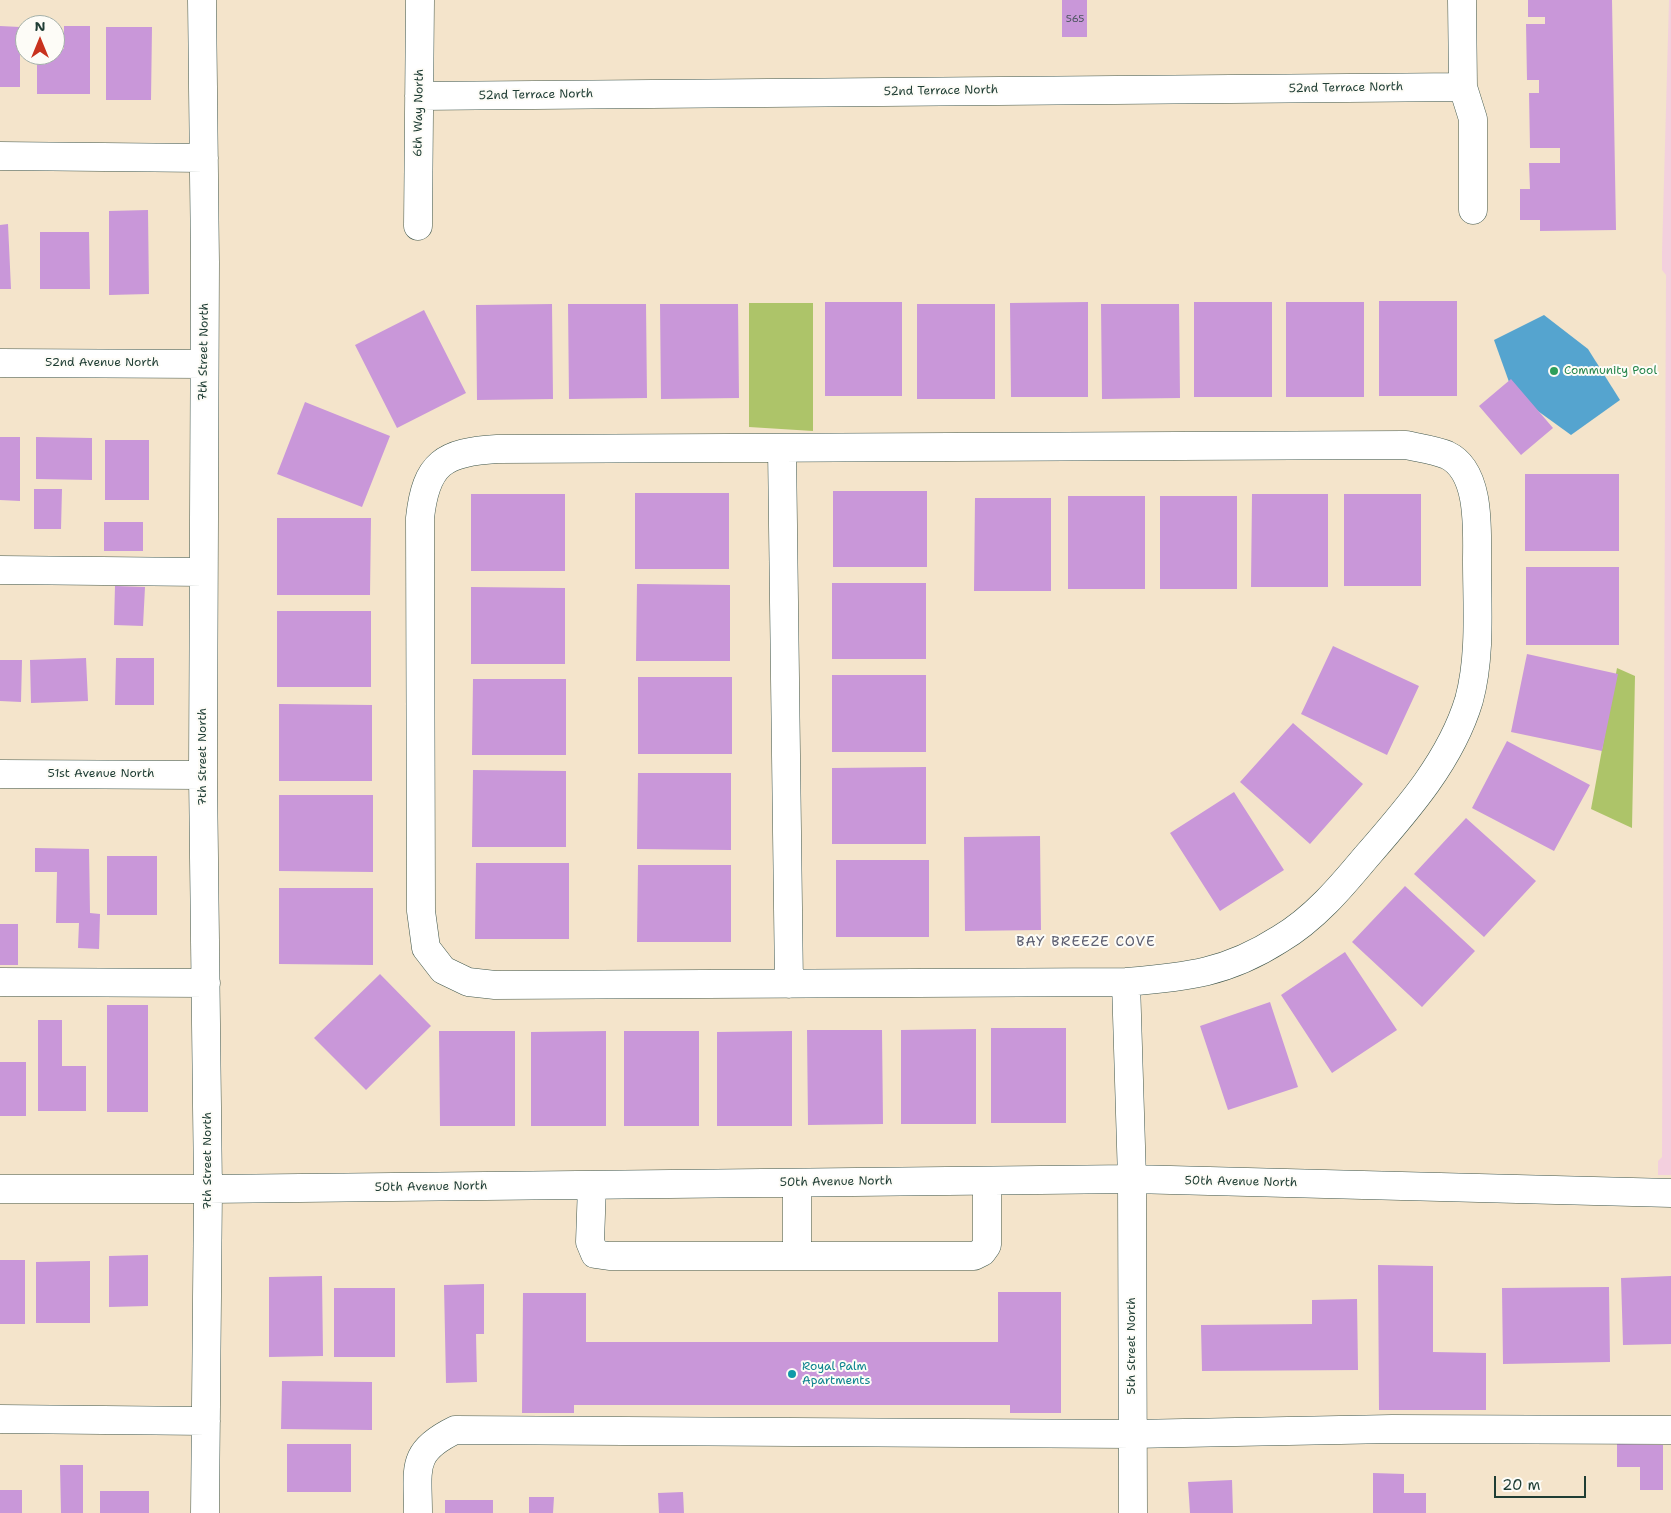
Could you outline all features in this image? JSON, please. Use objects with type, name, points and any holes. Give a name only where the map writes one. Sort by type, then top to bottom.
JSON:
[{"type":"street","name":"7th Street North","points":[[202,0],[204,158],[203,774],[208,1190],[205,1513]]},
{"type":"street","name":"6th Way North","points":[[418,226],[420,0]]},
{"type":"street","points":[[1462,0],[1463,87],[1473,119],[1473,210]]},
{"type":"street","name":"52nd Terrace North","points":[[419,96],[1463,87]]},
{"type":"street","points":[[0,156],[204,158]]},
{"type":"street","name":"52nd Avenue North","points":[[0,363],[204,364]]},
{"type":"street","points":[[1406,445],[1448,455],[1466,473],[1473,495],[1477,522],[1476,659],[1466,707],[1453,738],[1425,787],[1332,896],[1282,939],[1238,963],[1187,977],[1126,982],[495,985],[468,982],[443,970],[426,948],[421,911],[420,518],[423,497],[428,481],[437,467],[451,456],[469,450],[497,449],[1406,445]]},
{"type":"street","points":[[782,449],[789,984]]},
{"type":"street","points":[[0,570],[203,572]]},
{"type":"street","name":"51st Avenue North","points":[[0,774],[203,774]]},
{"type":"street","points":[[0,982],[206,982]]},
{"type":"street","name":"5th Street North","points":[[1126,982],[1132,1179],[1133,1513]]},
{"type":"street","name":"50th Avenue North","points":[[0,1188],[208,1190],[1132,1179],[1671,1193]]},
{"type":"street","points":[[592,1185],[590,1242],[595,1254],[609,1256],[974,1256],[982,1252],[987,1244],[987,1181]]},
{"type":"street","points":[[797,1183],[797,1256]]},
{"type":"street","points":[[0,1419],[206,1422]]},
{"type":"street","points":[[418,1513],[419,1462],[426,1448],[438,1438],[455,1430],[1132,1434],[1392,1429],[1671,1430]]},
{"type":"shaded area","points":[[1669,0],[1671,0],[1671,1175],[1658,1175],[1658,1161],[1662,1157],[1666,275],[1662,270],[1662,253]]},
{"type":"green space","points":[[749,303],[813,303],[813,431],[749,427]]},
{"type":"green space","points":[[1617,668],[1635,676],[1632,828],[1591,809]]},
{"type":"water","name":"Community Pool","points":[[1544,315],[1588,349],[1620,400],[1571,435],[1513,393],[1494,340]]},
{"type":"building","points":[[1062,0],[1087,0],[1087,37],[1062,37]]},
{"type":"building","points":[[1528,0],[1612,0],[1616,230],[1540,231],[1540,220],[1520,220],[1520,189],[1530,189],[1529,163],[1560,163],[1560,148],[1530,148],[1529,93],[1539,93],[1539,80],[1527,80],[1526,24],[1545,24],[1545,17],[1528,17]]},
{"type":"building","points":[[0,26],[15,27],[15,65],[20,65],[20,87],[0,87]]},
{"type":"building","points":[[65,26],[90,26],[90,94],[37,94],[37,65],[65,65]]},
{"type":"building","points":[[106,27],[152,27],[151,100],[106,100]]},
{"type":"building","points":[[148,210],[149,294],[109,295],[109,211]]},
{"type":"building","points":[[8,224],[11,289],[0,289],[0,225]]},
{"type":"building","points":[[40,232],[89,232],[90,289],[40,289]]},
{"type":"building","points":[[1379,301],[1457,301],[1457,396],[1379,396]]},
{"type":"building","points":[[825,302],[902,302],[902,396],[825,396]]},
{"type":"building","points":[[1088,302],[1088,397],[1011,397],[1010,303]]},
{"type":"building","points":[[1194,302],[1272,302],[1272,397],[1194,397]]},
{"type":"building","points":[[1286,302],[1364,302],[1364,397],[1286,397]]},
{"type":"building","points":[[552,304],[553,399],[477,400],[476,305]]},
{"type":"building","points":[[568,304],[646,304],[647,398],[569,399]]},
{"type":"building","points":[[660,304],[738,304],[739,398],[661,399]]},
{"type":"building","points":[[917,304],[995,304],[995,399],[917,399]]},
{"type":"building","points":[[1101,304],[1179,304],[1180,398],[1102,399]]},
{"type":"building","points":[[424,310],[466,393],[397,428],[355,345]]},
{"type":"building","points":[[1511,379],[1553,428],[1521,455],[1479,406]]},
{"type":"building","points":[[305,402],[390,436],[362,507],[277,474]]},
{"type":"building","points":[[0,437],[20,437],[20,501],[0,500]]},
{"type":"building","points":[[36,437],[92,438],[92,480],[36,479]]},
{"type":"building","points":[[105,440],[149,440],[149,500],[105,500]]},
{"type":"building","points":[[1525,474],[1619,474],[1619,551],[1525,551]]},
{"type":"building","points":[[34,489],[62,489],[61,529],[34,529]]},
{"type":"building","points":[[833,491],[927,491],[927,567],[833,567]]},
{"type":"building","points":[[635,493],[729,493],[729,569],[635,569]]},
{"type":"building","points":[[471,494],[565,494],[565,571],[471,571]]},
{"type":"building","points":[[1252,494],[1328,494],[1328,587],[1251,587]]},
{"type":"building","points":[[1344,494],[1421,494],[1421,586],[1344,586]]},
{"type":"building","points":[[1068,496],[1145,496],[1145,589],[1068,589]]},
{"type":"building","points":[[1160,496],[1237,496],[1237,589],[1160,589]]},
{"type":"building","points":[[975,498],[1051,498],[1051,591],[974,591]]},
{"type":"building","points":[[277,518],[371,518],[370,595],[277,595]]},
{"type":"building","points":[[104,522],[143,522],[143,551],[104,551]]},
{"type":"building","points":[[1526,567],[1619,567],[1619,645],[1526,645]]},
{"type":"building","points":[[832,583],[926,583],[926,659],[832,659]]},
{"type":"building","points":[[637,584],[730,585],[730,661],[636,661]]},
{"type":"building","points":[[115,586],[145,587],[143,626],[114,625]]},
{"type":"building","points":[[471,587],[565,588],[565,664],[471,664]]},
{"type":"building","points":[[277,611],[371,611],[371,687],[277,687]]},
{"type":"building","points":[[1333,646],[1419,686],[1387,755],[1301,714]]},
{"type":"building","points":[[1527,654],[1618,674],[1602,751],[1511,732]]},
{"type":"building","points":[[86,658],[88,701],[31,703],[30,660]]},
{"type":"building","points":[[116,658],[154,658],[154,705],[115,705]]},
{"type":"building","points":[[0,660],[22,660],[21,702],[0,701]]},
{"type":"building","points":[[832,675],[926,675],[926,752],[832,752]]},
{"type":"building","points":[[638,677],[732,677],[732,754],[638,754]]},
{"type":"building","points":[[473,679],[566,679],[566,755],[472,755]]},
{"type":"building","points":[[279,704],[372,705],[372,781],[279,781]]},
{"type":"building","points":[[1293,723],[1363,784],[1310,844],[1240,782]]},
{"type":"building","points":[[1507,741],[1590,785],[1554,851],[1472,808]]},
{"type":"building","points":[[926,767],[926,844],[832,844],[832,768]]},
{"type":"building","points":[[473,770],[566,771],[566,847],[472,847]]},
{"type":"building","points":[[638,773],[731,773],[731,850],[637,849]]},
{"type":"building","points":[[1234,792],[1284,870],[1220,911],[1170,833]]},
{"type":"building","points":[[279,795],[373,795],[373,872],[279,871]]},
{"type":"building","points":[[1466,818],[1536,881],[1484,937],[1414,874]]},
{"type":"building","points":[[1040,836],[1041,930],[965,931],[964,837]]},
{"type":"building","points":[[35,848],[89,849],[90,913],[100,914],[99,949],[78,948],[79,923],[56,923],[57,872],[35,872]]},
{"type":"building","points":[[107,856],[157,856],[157,915],[107,915]]},
{"type":"building","points":[[836,860],[929,860],[929,937],[836,937]]},
{"type":"building","points":[[476,863],[569,863],[569,939],[475,939]]},
{"type":"building","points":[[638,865],[731,865],[731,942],[637,942]]},
{"type":"building","points":[[1405,886],[1475,951],[1422,1007],[1352,942]]},
{"type":"building","points":[[279,888],[373,888],[373,965],[279,964]]},
{"type":"building","points":[[0,924],[18,924],[18,965],[0,965]]},
{"type":"building","points":[[1345,952],[1397,1030],[1332,1073],[1281,995]]},
{"type":"building","points":[[380,974],[431,1026],[366,1090],[314,1038]]},
{"type":"building","points":[[1270,1002],[1298,1087],[1228,1110],[1200,1026]]},
{"type":"building","points":[[107,1005],[148,1005],[148,1112],[107,1112]]},
{"type":"building","points":[[38,1020],[62,1020],[62,1066],[86,1066],[86,1111],[38,1111]]},
{"type":"building","points":[[991,1028],[1066,1028],[1066,1123],[991,1123]]},
{"type":"building","points":[[976,1029],[976,1124],[901,1124],[901,1030]]},
{"type":"building","points":[[807,1030],[882,1030],[883,1124],[808,1125]]},
{"type":"building","points":[[439,1031],[515,1031],[515,1126],[440,1126]]},
{"type":"building","points":[[606,1031],[606,1126],[531,1126],[531,1032]]},
{"type":"building","points":[[624,1031],[699,1031],[699,1126],[624,1126]]},
{"type":"building","points":[[792,1031],[792,1126],[717,1126],[717,1032]]},
{"type":"building","points":[[0,1062],[26,1062],[26,1116],[0,1116]]},
{"type":"building","points":[[148,1255],[148,1306],[109,1307],[109,1256]]},
{"type":"building","points":[[0,1260],[25,1260],[25,1324],[0,1324]]},
{"type":"building","points":[[90,1261],[90,1323],[36,1323],[36,1262]]},
{"type":"building","points":[[1378,1265],[1433,1266],[1433,1352],[1486,1353],[1486,1410],[1379,1410]]},
{"type":"building","points":[[322,1276],[323,1356],[269,1357],[269,1277]]},
{"type":"building","points":[[1671,1276],[1671,1344],[1623,1345],[1621,1278]]},
{"type":"building","points":[[484,1284],[484,1334],[476,1334],[477,1382],[446,1383],[444,1285]]},
{"type":"building","points":[[1609,1287],[1610,1362],[1503,1364],[1502,1288]]},
{"type":"building","points":[[334,1288],[395,1288],[395,1357],[334,1357]]},
{"type":"building","name":"Royal Palm Apartments","points":[[998,1292],[1061,1292],[1061,1413],[1010,1413],[1010,1405],[574,1405],[574,1413],[522,1413],[523,1293],[586,1293],[586,1342],[998,1342]]},
{"type":"building","points":[[1357,1299],[1358,1370],[1202,1371],[1201,1325],[1312,1324],[1312,1300]]},
{"type":"building","points":[[282,1381],[372,1382],[372,1430],[281,1429]]},
{"type":"building","points":[[287,1444],[351,1444],[351,1492],[287,1492]]},
{"type":"building","points":[[1617,1444],[1663,1445],[1663,1490],[1640,1490],[1640,1467],[1617,1467]]},
{"type":"building","points":[[60,1465],[83,1465],[83,1513],[61,1513]]},
{"type":"building","points":[[1373,1473],[1404,1474],[1404,1493],[1426,1493],[1426,1513],[1373,1513]]},
{"type":"building","points":[[1232,1480],[1233,1513],[1190,1513],[1188,1482]]},
{"type":"building","points":[[0,1490],[22,1490],[22,1513],[0,1513]]},
{"type":"building","points":[[100,1491],[149,1491],[149,1513],[100,1513]]},
{"type":"building","points":[[683,1492],[684,1513],[659,1513],[658,1493]]},
{"type":"building","points":[[529,1497],[554,1497],[553,1513],[529,1513]]},
{"type":"building","points":[[445,1500],[493,1500],[493,1513],[445,1513]]},
{"type":"place","name":"Community Pool","points":[[1554,371]]},
{"type":"place","name":"Royal Palm Apartments","points":[[792,1374]]},
{"type":"district","name":"BAY BREEZE COVE","points":[[1086,942]]}]
